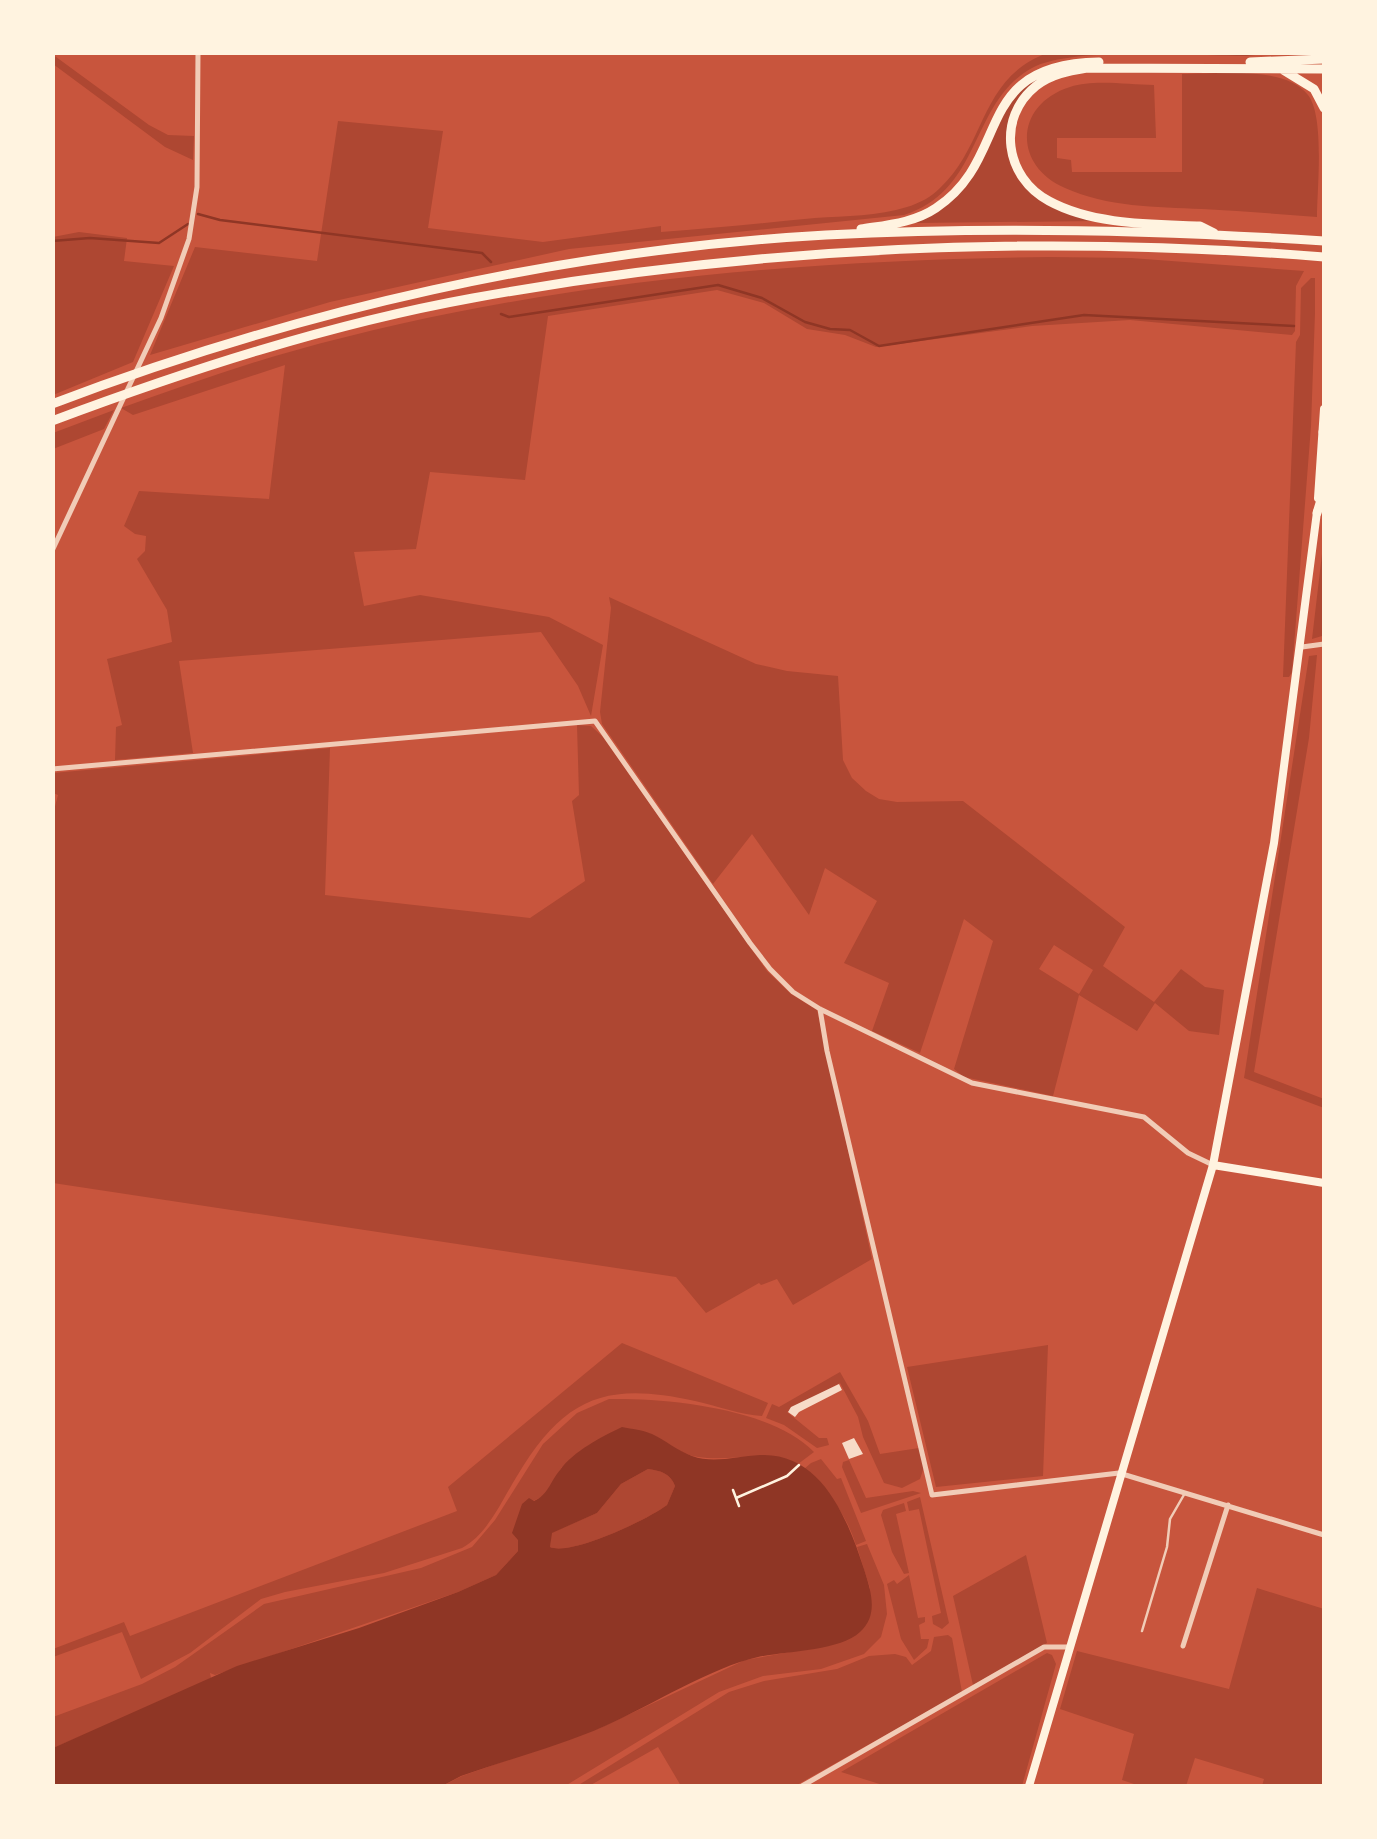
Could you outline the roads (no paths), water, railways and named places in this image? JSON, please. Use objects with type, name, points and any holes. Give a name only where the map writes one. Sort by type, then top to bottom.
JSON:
[{"type":"highway","points":[[1268,61],[1290,52]]},
{"type":"highway","points":[[52,404],[146,369],[352,308],[468,283],[617,257],[824,235],[911,220],[938,207],[968,173],[1012,94],[1022,82],[1044,70],[1080,62],[1324,59]]},
{"type":"highway","points":[[1280,68],[1314,88],[1324,108]]},
{"type":"highway","points":[[1216,234],[1200,226],[1094,216],[1044,199],[1024,182],[1014,163],[1010,142],[1015,112],[1026,95],[1041,82],[1077,70],[1324,70]]},
{"type":"highway","points":[[824,235],[1076,229],[1324,241]]},
{"type":"highway","points":[[52,421],[244,356],[470,299],[701,264],[874,251],[1072,246],[1324,257]]},
{"type":"highway","points":[[1317,513],[1324,490]]},
{"type":"main road","points":[[1029,1786],[1119,1472],[1174,1306],[1213,1166],[1274,843],[1302,647],[1324,409]]},
{"type":"main road","points":[[1213,1166],[1324,1183]]},
{"type":"street","points":[[52,551],[162,318],[189,239],[197,188],[198,52]]},
{"type":"street","points":[[1302,647],[1324,644]]},
{"type":"street","points":[[52,769],[595,721],[770,969],[793,992],[972,1083],[1144,1117],[1188,1153],[1213,1166]]},
{"type":"street","points":[[820,1008],[932,1495],[1119,1472],[1324,1535]]},
{"type":"street","points":[[1183,1646],[1228,1505]]},
{"type":"street","points":[[802,1786],[1044,1647],[1068,1647]]},
{"type":"lane","points":[[1142,1631],[1167,1547],[1170,1520],[1186,1492]]},
{"type":"waterway","points":[[198,214],[482,253],[491,262]]},
{"type":"waterway","points":[[52,241],[90,238],[159,243],[188,224]]},
{"type":"waterway","points":[[501,314],[509,317],[718,285],[762,298],[805,322],[850,330],[879,346],[1084,315],[1294,326]]}]
